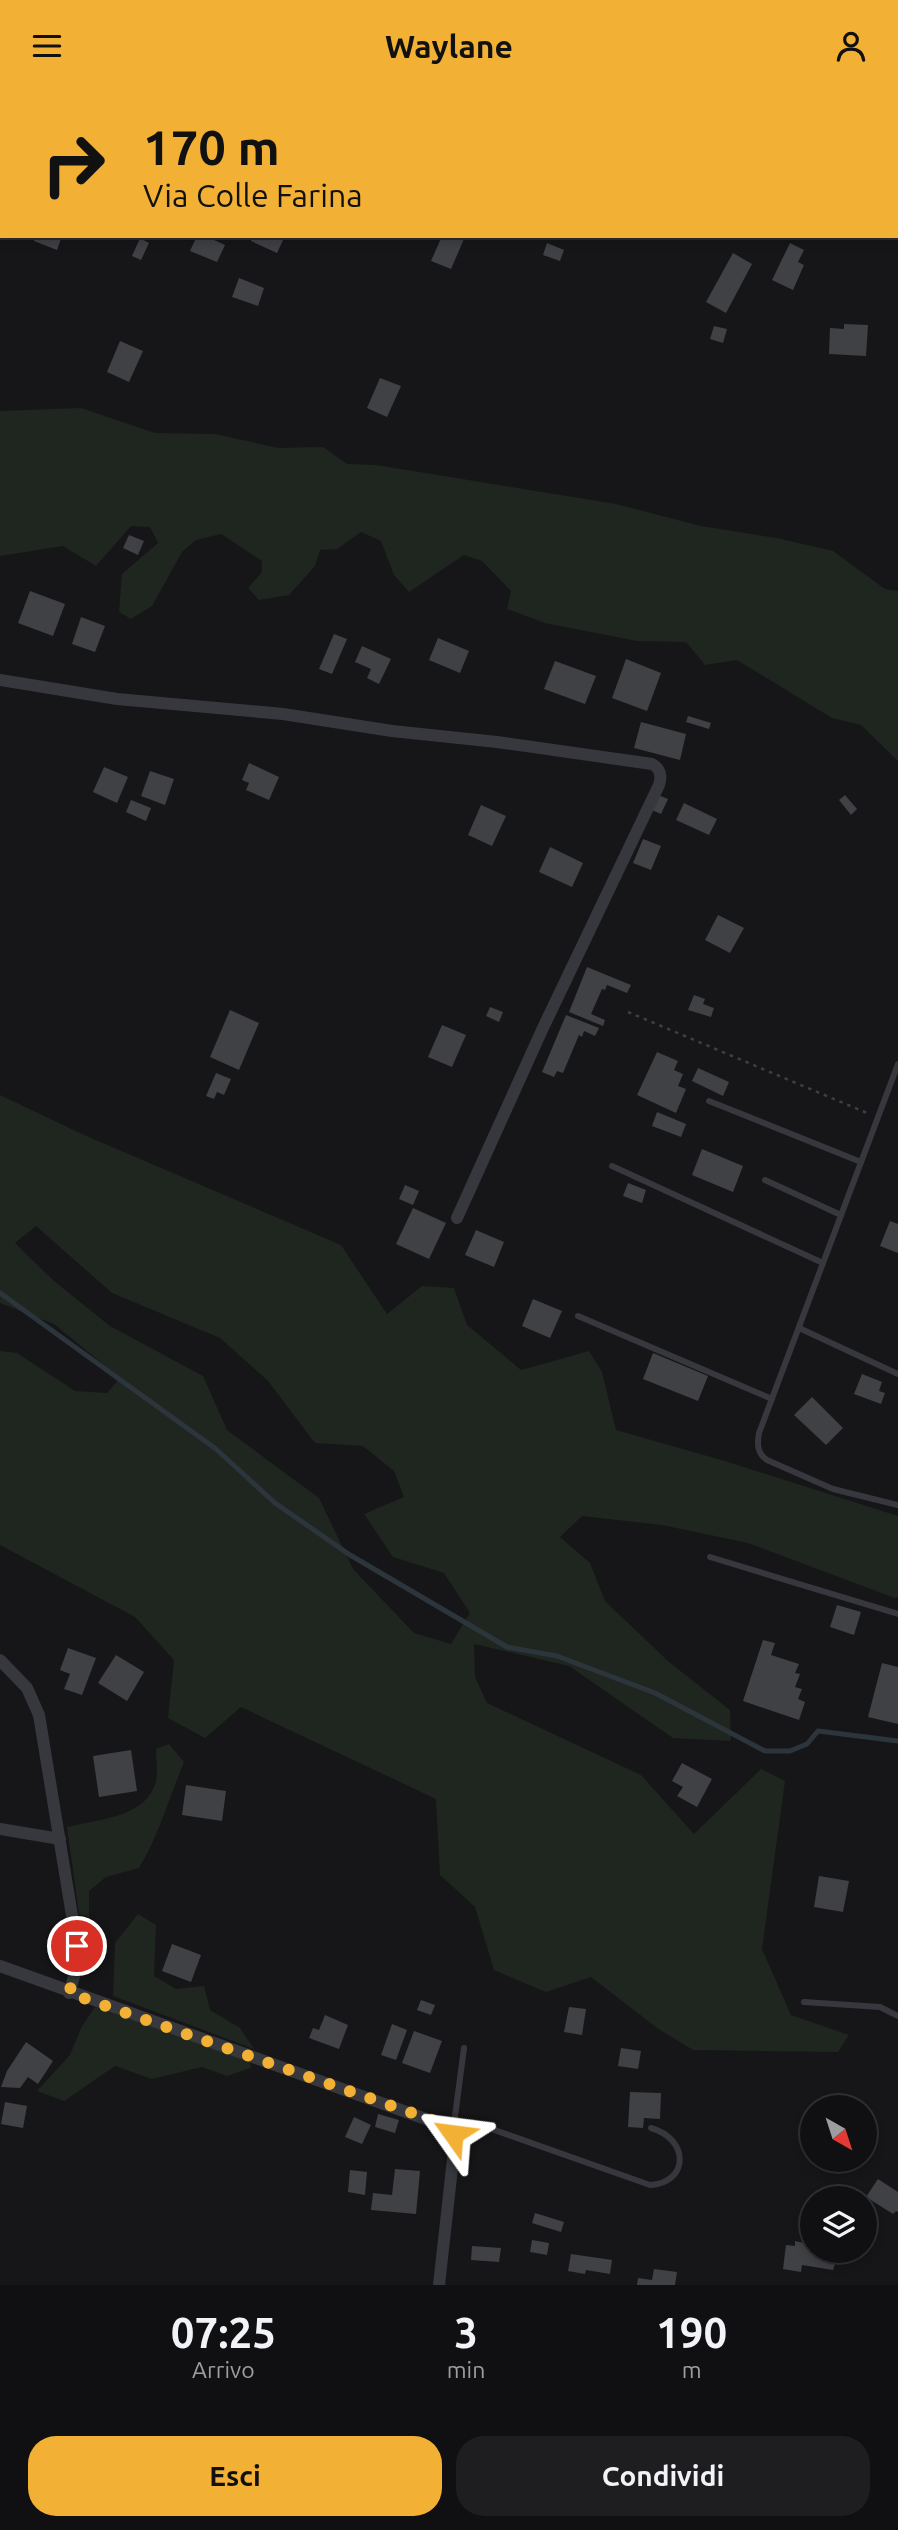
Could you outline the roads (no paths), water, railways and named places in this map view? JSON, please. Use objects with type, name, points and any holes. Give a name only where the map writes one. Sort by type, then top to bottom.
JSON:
[{"type":"street","points":[[0,680],[117,699],[283,713],[392,731],[498,742],[652,764],[657,767],[661,775],[659,785],[542,1030],[457,1218]]},
{"type":"street","points":[[0,1660],[27,1688],[39,1714],[77,1946],[76,1970],[69,1993]]},
{"type":"street","points":[[0,1829],[60,1839]]},
{"type":"street","points":[[0,1966],[69,1993],[451,2127],[455,2141],[439,2285]]},
{"type":"lane","points":[[898,1064],[758,1439],[758,1448],[764,1458],[834,1489],[898,1505]]},
{"type":"lane","points":[[709,1101],[861,1162]]},
{"type":"lane","points":[[612,1166],[823,1263]]},
{"type":"lane","points":[[765,1180],[841,1215]]},
{"type":"lane","points":[[578,1316],[772,1399]]},
{"type":"lane","points":[[799,1328],[898,1374]]},
{"type":"lane","points":[[710,1557],[898,1614]]},
{"type":"lane","points":[[804,2002],[880,2007],[898,2016]]},
{"type":"lane","points":[[451,2127],[457,2114],[464,2048]]},
{"type":"lane","points":[[451,2127],[459,2122],[472,2122],[650,2185],[670,2178],[676,2171],[679,2157],[677,2145],[671,2137],[651,2128]]},
{"type":"waterway","points":[[0,1293],[216,1449],[275,1503],[350,1555],[507,1647],[557,1656],[655,1693],[765,1751],[790,1751],[807,1744],[818,1731],[898,1741]]}]
